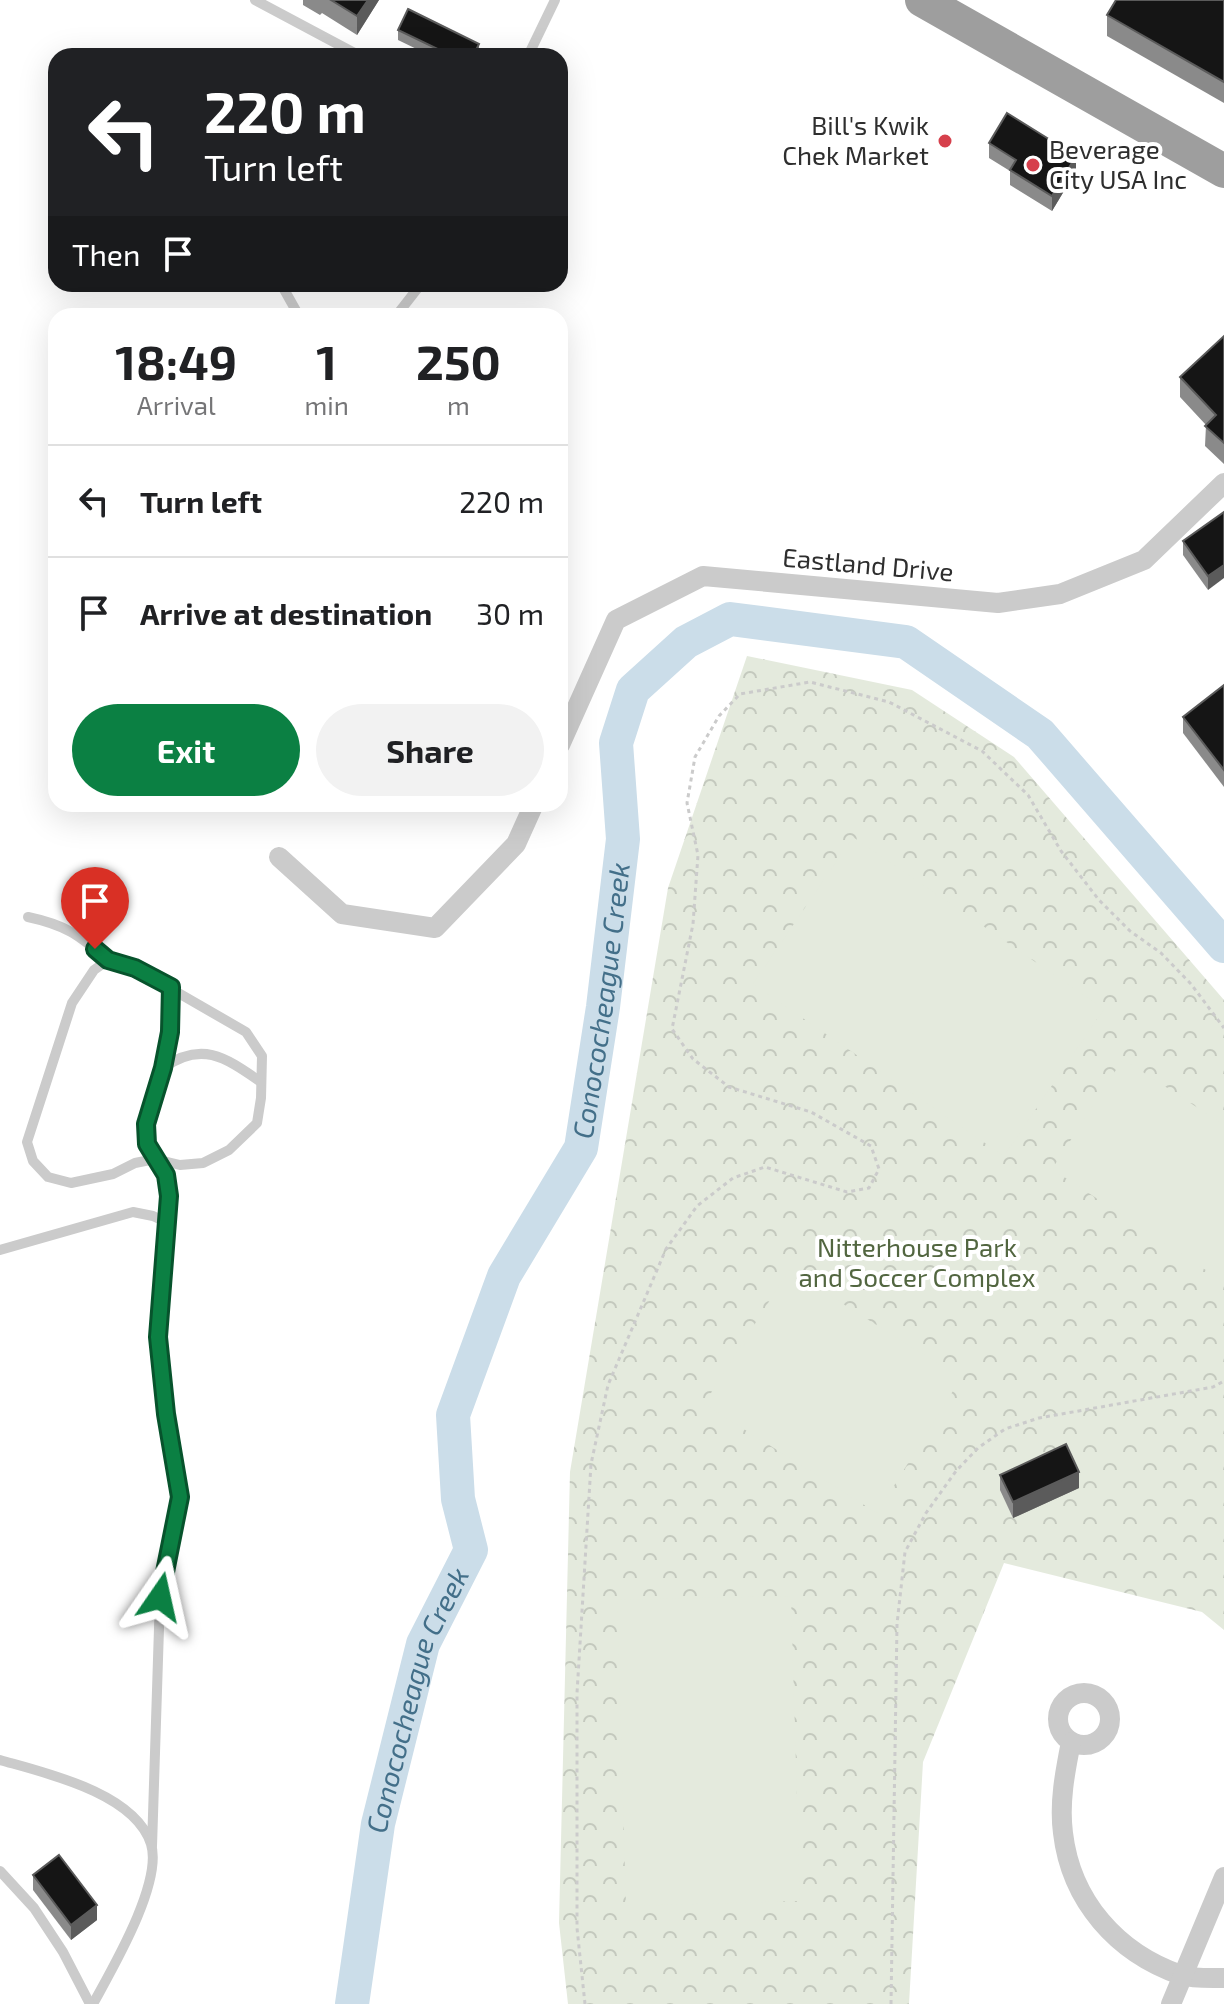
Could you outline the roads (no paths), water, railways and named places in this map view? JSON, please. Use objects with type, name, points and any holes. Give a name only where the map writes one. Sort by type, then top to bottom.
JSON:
[{"type":"highway","points":[[922,0],[1224,171]]},
{"type":"street","name":"Eastland Drive","points":[[568,727],[616,620],[703,576],[998,603],[1060,594],[1144,560],[1224,483]]},
{"type":"street","points":[[279,857],[342,914],[435,928],[516,844],[530,812]]},
{"type":"street","points":[[1071,1742],[1063,1781],[1062,1833],[1075,1881],[1096,1919],[1128,1949],[1183,1976],[1224,1978]]},
{"type":"street","points":[[1171,2004],[1224,1877]]},
{"type":"lane","points":[[255,0],[345,48]]},
{"type":"lane","points":[[532,48],[555,0]]},
{"type":"lane","points":[[402,308],[415,292]]},
{"type":"lane","points":[[28,917],[57,923],[82,938],[108,960],[135,968],[171,987],[246,1032],[262,1056],[257,1123],[229,1150],[203,1163],[180,1165],[155,1159],[135,1163],[113,1174],[71,1183],[48,1177],[33,1161],[27,1142],[72,1003],[94,970],[108,960]]},
{"type":"lane","points":[[91,2004],[127,1941],[153,1867],[160,1597],[180,1497],[166,1414],[158,1337],[169,1196],[166,1175],[147,1144],[146,1124],[170,1032],[171,987]]},
{"type":"lane","points":[[163,1068],[181,1055],[205,1054],[228,1059],[261,1082]]},
{"type":"lane","points":[[0,1250],[133,1212],[168,1223]]},
{"type":"lane","points":[[0,1760],[93,1790],[126,1811],[143,1827],[152,1846]]},
{"type":"lane","points":[[0,1871],[34,1908],[63,1952],[91,2004]]},
{"type":"waterway","name":"Conococheague Creek","points":[[352,2004],[378,1824],[423,1644],[471,1550],[458,1499],[453,1415],[504,1276],[581,1148],[603,1007],[623,839],[616,743],[633,690],[686,642],[730,619],[906,642],[1040,734],[1224,946]]},
{"type":"place","name":"Bill's Kwik Chek Market","points":[[945,141]]},
{"type":"place","name":"Beverage City USA Inc","points":[[1033,165]]},
{"type":"park label","name":"Nitterhouse Park and Soccer Complex","points":[[917,1263]]}]
